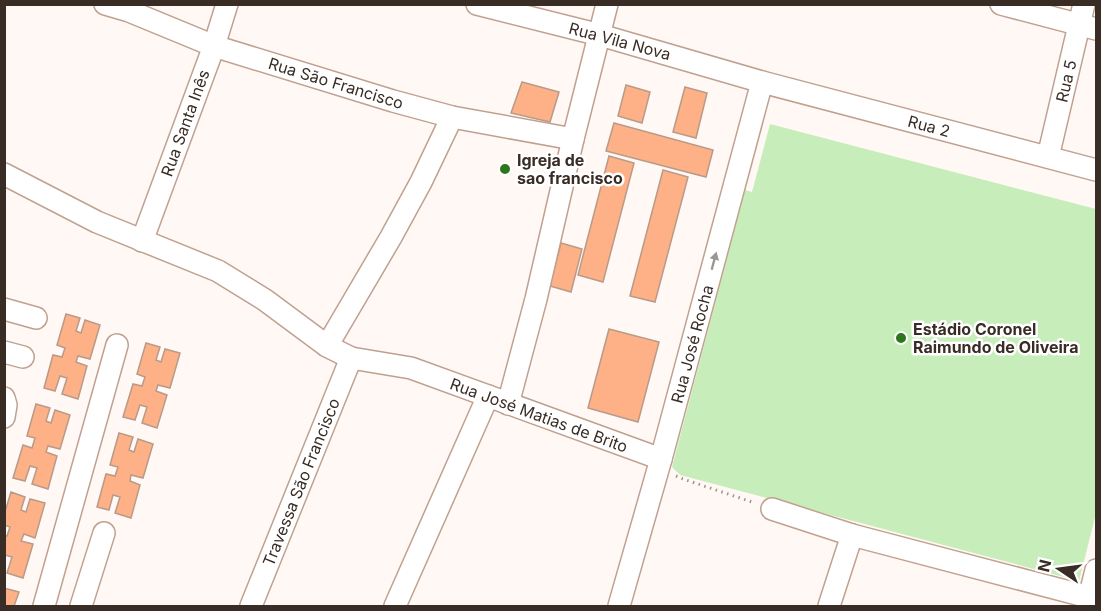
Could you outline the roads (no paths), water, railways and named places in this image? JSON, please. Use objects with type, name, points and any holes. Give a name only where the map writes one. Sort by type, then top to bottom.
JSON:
[{"type":"street","name":"Rua São Francisco","points":[[105,4],[129,11],[214,46],[393,102],[452,117],[573,139]]},
{"type":"street","name":"Rua Santa Inês","points":[[142,241],[214,46],[227,4]]},
{"type":"street","name":"Rua Vila Nova","points":[[477,4],[600,35],[762,82]]},
{"type":"street","points":[[395,606],[498,400],[536,299],[607,4]]},
{"type":"street","points":[[1001,4],[1087,19]]},
{"type":"street","name":"Rua 5","points":[[1048,157],[1087,19]]},
{"type":"street","name":"Rua 2","points":[[762,82],[1096,170]]},
{"type":"street","name":"Rua José Rocha","points":[[619,606],[661,459],[762,82]]},
{"type":"street","points":[[327,345],[391,237],[421,182],[452,117]]},
{"type":"street","name":"Rua José Matias de Brito","points":[[4,174],[97,222],[218,271],[265,300],[327,345],[351,358],[411,368],[661,459]]},
{"type":"street","points":[[4,309],[36,318]]},
{"type":"street","points":[[44,606],[117,345]]},
{"type":"street","name":"Travessa São Francisco","points":[[251,606],[351,358]]},
{"type":"street","points":[[4,398],[6,405],[4,417]]},
{"type":"street","points":[[772,509],[852,535],[1091,601],[1096,570]]},
{"type":"street","points":[[81,606],[104,533]]},
{"type":"street","points":[[829,606],[852,535]]},
{"type":"place","name":"Igreja de sao francisco","points":[[505,169]]},
{"type":"place","name":"Estádio Coronel Raimundo de Oliveira","points":[[901,338]]}]
